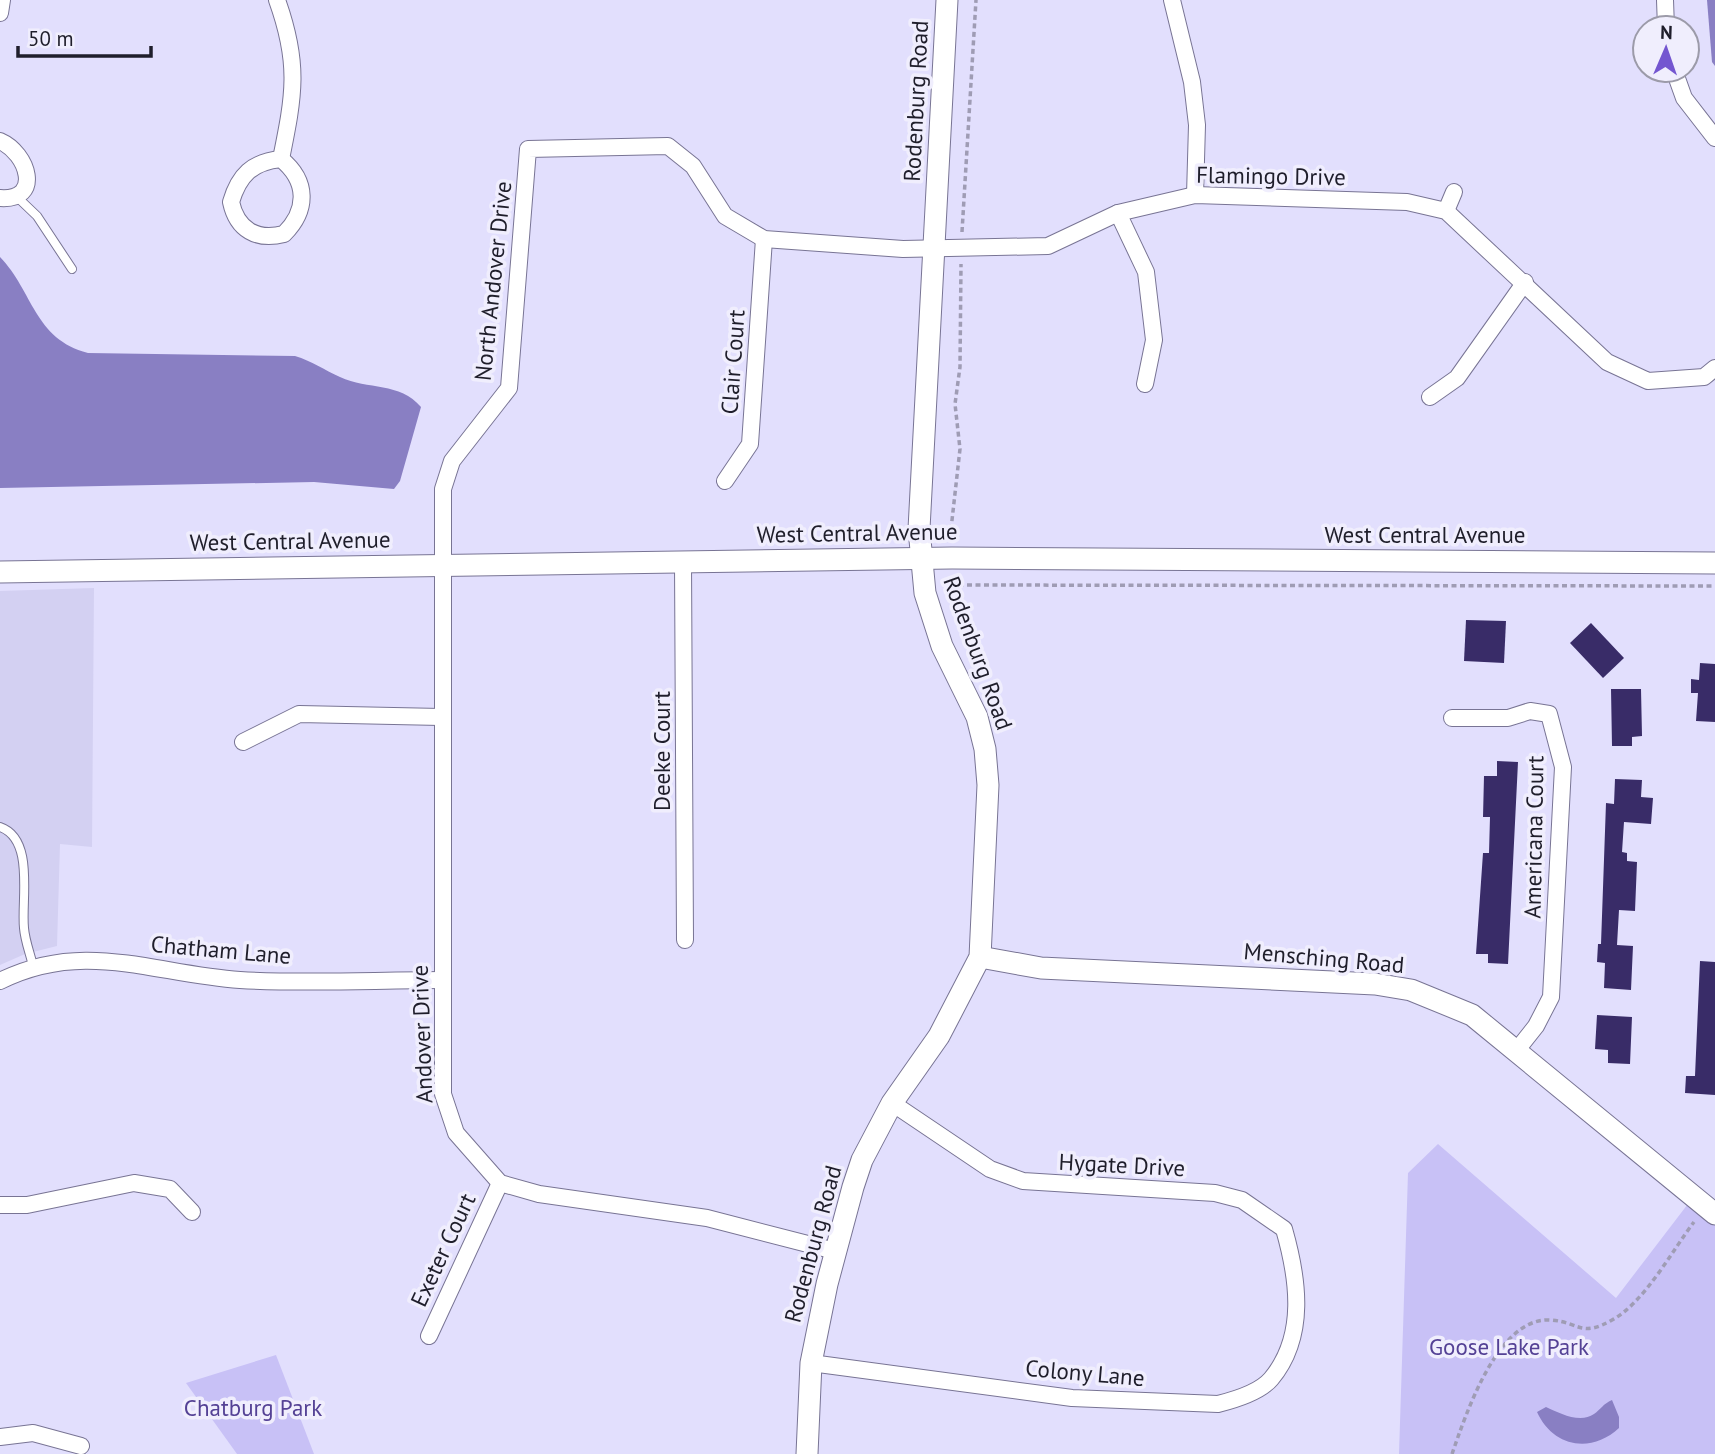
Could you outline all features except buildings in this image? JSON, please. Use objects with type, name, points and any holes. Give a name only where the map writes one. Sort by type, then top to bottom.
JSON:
[{"type":"street","points":[[0,13],[2,0]]},
{"type":"street","points":[[277,0],[293,54],[295,92],[281,159]]},
{"type":"street","name":"Rodenburg Road","points":[[807,1454],[811,1363],[835,1251],[862,1160],[892,1103],[939,1036],[980,957],[988,785],[985,748],[967,691],[942,646],[925,593],[920,559],[919,487],[935,249],[947,0]]},
{"type":"street","points":[[1172,0],[1192,82],[1197,125],[1195,195]]},
{"type":"street","points":[[1679,84],[1684,98],[1715,138]]},
{"type":"street","points":[[0,141],[26,165],[29,176],[22,191],[8,196]]},
{"type":"street","name":"North Andover Drive","points":[[442,565],[443,488],[448,469],[509,388],[528,149],[668,146],[693,166],[725,216],[764,239]]},
{"type":"street","points":[[281,159],[299,177],[302,205],[299,215],[284,234],[261,237],[240,224],[230,202],[247,170],[256,164],[281,159]]},
{"type":"street","points":[[1446,211],[1454,192]]},
{"type":"street","name":"Flamingo Drive","points":[[764,239],[935,249],[1048,246],[1118,213],[1195,195],[1406,202],[1446,211],[1525,282],[1607,362],[1648,381],[1704,377],[1715,368]]},
{"type":"street","points":[[1118,213],[1146,272],[1154,340],[1145,384]]},
{"type":"street","name":"Clair Court","points":[[725,481],[750,444],[764,239]]},
{"type":"street","points":[[1430,397],[1457,378],[1525,282]]},
{"type":"street","name":"West Central Avenue","points":[[0,572],[920,559],[1715,563]]},
{"type":"street","name":"Deeke Court","points":[[683,562],[685,940]]},
{"type":"street","name":"Andover Drive","points":[[442,565],[443,1094],[456,1133],[500,1182]]},
{"type":"street","name":"Americana Court","points":[[1452,719],[1508,718],[1530,711],[1549,715],[1562,758],[1551,997],[1536,1026],[1517,1050]]},
{"type":"street","points":[[243,743],[299,714],[441,717]]},
{"type":"street","name":"Mensching Road","points":[[980,957],[1041,968],[1375,984],[1411,990],[1472,1015],[1710,1210]]},
{"type":"street","name":"Chatham Lane","points":[[0,981],[33,966],[71,959],[94,959],[242,980],[443,980]]},
{"type":"street","name":"Hygate Drive","points":[[892,1103],[990,1169],[1023,1181],[1215,1193],[1242,1200],[1284,1229],[1296,1272],[1296,1305]]},
{"type":"street","points":[[500,1182],[539,1194],[707,1218],[835,1251]]},
{"type":"street","name":"Exeter Court","points":[[429,1336],[500,1182]]},
{"type":"street","points":[[0,1205],[27,1205],[134,1183],[170,1189],[192,1212]]},
{"type":"street","name":"Colony Lane","points":[[811,1363],[1072,1398],[1218,1404],[1237,1399],[1270,1381],[1289,1347],[1296,1305]]},
{"type":"street","points":[[0,1437],[33,1433],[81,1446]]},
{"type":"lane","points":[[8,196],[37,216],[72,269]]},
{"type":"lane","points":[[0,827],[13,836],[20,849],[24,930],[33,966]]},
{"type":"path","points":[[963,225],[976,0]]},
{"type":"path","points":[[949,530],[953,527],[951,519],[960,449],[955,404],[960,367],[962,270]]},
{"type":"path","points":[[953,584],[1715,586]]},
{"type":"path","points":[[1452,1454],[1489,1367],[1504,1343],[1521,1328],[1538,1321],[1553,1320],[1582,1330],[1614,1320],[1630,1307],[1710,1210]]},
{"type":"shaded area","points":[[1707,0],[1715,0],[1715,66],[1712,62]]},
{"type":"shaded area","points":[[0,257],[45,325],[56,337],[88,353],[295,356],[351,381],[394,390],[413,399],[421,407],[400,481],[394,489],[314,482],[0,488]]},
{"type":"shaded area","points":[[94,588],[92,847],[60,844],[57,946],[25,954],[0,965],[0,591]]},
{"type":"shaded area","points":[[1612,1400],[1619,1417],[1619,1428],[1608,1436],[1585,1444],[1574,1443],[1553,1433],[1537,1412],[1546,1407],[1582,1418],[1594,1414]]},
{"type":"green space","name":"Goose Lake Park","points":[[1438,1144],[1616,1298],[1694,1196],[1715,1214],[1715,1454],[1399,1454],[1408,1173]]},
{"type":"green space","name":"Chatburg Park","points":[[276,1355],[314,1454],[237,1454],[186,1383]]}]
